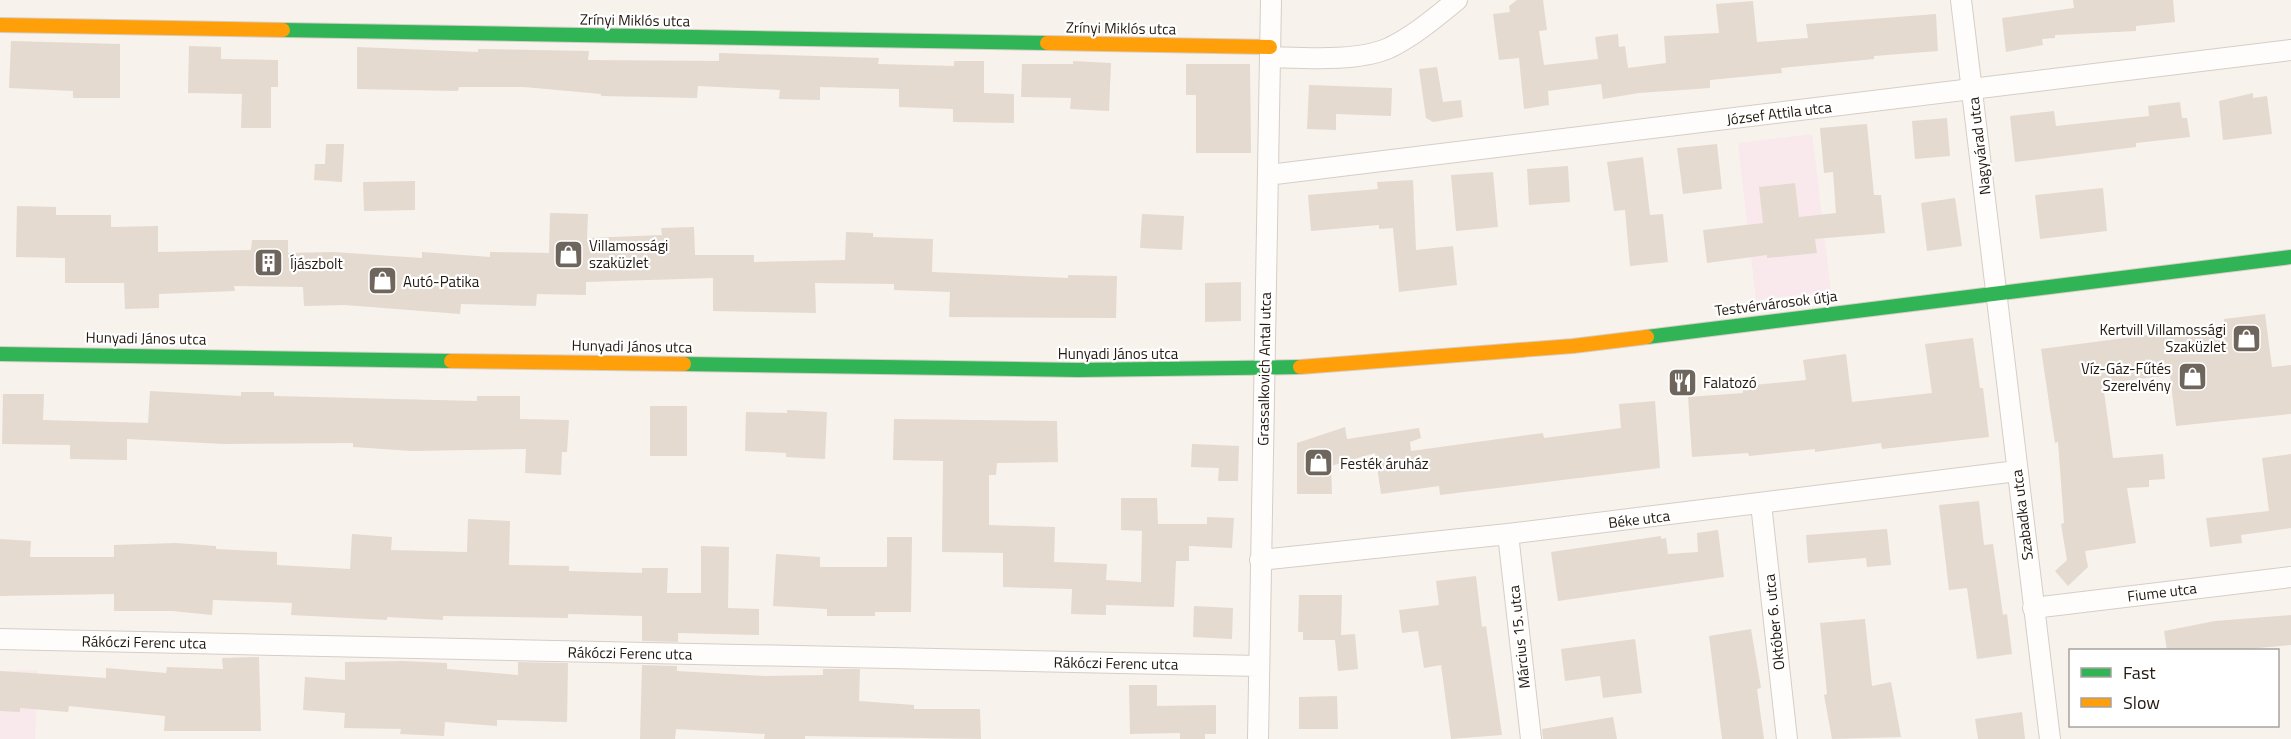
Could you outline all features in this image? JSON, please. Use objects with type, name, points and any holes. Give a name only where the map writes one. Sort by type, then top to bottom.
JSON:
[{"type":"street","name":"Grassalkovich Antal utca","points":[[1258,739],[1271,0]]},
{"type":"street","points":[[1270,52],[1302,58],[1376,52],[1407,38],[1457,0]]},
{"type":"street","name":"Nagyvárad utca","points":[[1961,0],[1997,292]]},
{"type":"street","name":"Zrínyi Miklós utca","points":[[0,26],[1270,52]]},
{"type":"street","name":"József Attila utca","points":[[1268,175],[2291,50]]},
{"type":"street","name":"Testvérvárosok útja","points":[[1264,368],[1331,367],[1573,346],[2291,257]]},
{"type":"street","name":"Szabadka utca","points":[[1997,292],[2050,739]]},
{"type":"street","name":"Hunyadi János utca","points":[[0,354],[1078,370],[1264,368]]},
{"type":"street","name":"Béke utca","points":[[1260,560],[1508,534],[2017,471]]},
{"type":"street","name":"Október 6. utca","points":[[1761,504],[1787,739]]},
{"type":"street","name":"Március 15. utca","points":[[1508,534],[1531,739]]},
{"type":"street","name":"Fiume utca","points":[[2033,608],[2291,577]]},
{"type":"street","name":"Rákóczi Ferenc utca","points":[[0,639],[1259,666]]},
{"type":"shaded area","points":[[1812,134],[1831,291],[1756,300],[1738,143]]},
{"type":"shaded area","points":[[38,670],[35,739],[0,739],[0,671]]},
{"type":"building","points":[[1517,0],[1543,0],[1547,30],[1539,31],[1544,65],[1598,59],[1595,37],[1618,34],[1619,47],[1625,46],[1628,68],[1666,63],[1664,36],[1719,33],[1716,4],[1753,1],[1757,42],[1808,38],[1806,24],[1936,14],[1938,51],[1874,56],[1874,59],[1781,68],[1782,73],[1710,80],[1710,88],[1639,93],[1603,99],[1601,84],[1548,91],[1549,105],[1524,109],[1519,58],[1499,60],[1493,14],[1510,12],[1509,6]]},
{"type":"building","points":[[2073,0],[2173,0],[2175,22],[2136,26],[2136,31],[2055,35],[2055,38],[2042,39],[2043,45],[2006,52],[2002,18],[2074,8]]},
{"type":"building","points":[[11,41],[120,44],[120,98],[73,98],[73,91],[9,88]]},
{"type":"building","points":[[189,46],[221,47],[221,59],[278,60],[278,87],[271,87],[271,128],[241,128],[242,94],[188,93]]},
{"type":"building","points":[[357,47],[478,52],[478,49],[589,51],[588,60],[719,61],[719,53],[879,58],[878,64],[954,66],[954,61],[984,61],[984,93],[1014,94],[1014,123],[953,122],[953,109],[899,107],[899,89],[820,87],[820,100],[779,99],[780,90],[698,86],[697,98],[601,96],[601,94],[524,87],[459,87],[458,91],[357,89]]},
{"type":"building","points":[[1073,61],[1111,63],[1109,111],[1070,109],[1071,98],[1021,97],[1022,64],[1073,64]]},
{"type":"building","points":[[1186,64],[1250,64],[1251,153],[1196,153],[1196,95],[1186,95]]},
{"type":"building","points":[[1437,67],[1443,102],[1461,100],[1463,117],[1433,122],[1426,118],[1419,69]]},
{"type":"building","points":[[1309,85],[1392,88],[1391,116],[1336,114],[1336,130],[1307,129]]},
{"type":"building","points":[[2253,93],[2253,98],[2267,96],[2272,134],[2223,140],[2219,101]]},
{"type":"building","points":[[2180,102],[2182,118],[2187,118],[2190,137],[2136,143],[2136,147],[2015,162],[2010,116],[2054,111],[2056,126],[2149,116],[2148,106]]},
{"type":"building","points":[[1947,118],[1950,156],[1915,159],[1912,121]]},
{"type":"building","points":[[1867,124],[1874,195],[1881,195],[1885,233],[1815,239],[1817,253],[1767,258],[1767,255],[1707,263],[1703,230],[1763,223],[1759,187],[1795,183],[1799,217],[1836,213],[1833,172],[1824,173],[1820,128]]},
{"type":"building","points":[[326,144],[344,144],[342,182],[314,180],[315,164],[325,164]]},
{"type":"building","points":[[1717,144],[1722,189],[1683,194],[1677,148]]},
{"type":"building","points":[[1643,157],[1650,215],[1663,214],[1668,262],[1630,266],[1625,210],[1614,211],[1607,162]]},
{"type":"building","points":[[1568,166],[1570,202],[1529,205],[1527,169]]},
{"type":"building","points":[[1493,172],[1498,227],[1456,231],[1451,175]]},
{"type":"building","points":[[1413,180],[1416,250],[1453,246],[1457,285],[1399,292],[1393,228],[1379,229],[1379,225],[1311,231],[1308,195],[1378,189],[1377,182]]},
{"type":"building","points":[[415,181],[415,210],[364,211],[363,182]]},
{"type":"building","points":[[2103,188],[2107,231],[2040,239],[2035,195]]},
{"type":"building","points":[[1955,198],[1962,246],[1927,251],[1921,203]]},
{"type":"building","points":[[17,206],[56,207],[56,215],[111,215],[111,227],[158,226],[158,252],[251,250],[252,240],[288,240],[288,253],[333,252],[422,258],[422,252],[490,257],[490,252],[549,253],[550,213],[588,214],[587,238],[662,235],[661,228],[694,227],[695,255],[754,255],[754,262],[845,260],[846,232],[873,233],[873,237],[933,239],[932,272],[1068,278],[1068,275],[1117,276],[1116,318],[949,317],[950,292],[894,290],[894,284],[815,283],[816,313],[713,311],[713,278],[586,282],[586,295],[537,294],[536,306],[461,304],[460,314],[345,305],[304,306],[303,287],[234,286],[235,291],[159,294],[159,308],[125,309],[124,283],[65,283],[65,258],[16,257]]},
{"type":"building","points":[[1142,214],[1184,216],[1182,250],[1140,248]]},
{"type":"building","points":[[1241,282],[1241,321],[1205,322],[1205,283]]},
{"type":"building","points":[[2265,314],[2272,367],[2291,365],[2291,414],[2176,426],[2170,375],[2103,384],[2113,458],[2163,454],[2165,479],[2149,480],[2149,487],[2127,488],[2136,543],[2085,551],[2088,567],[2068,586],[2055,571],[2067,560],[2061,524],[2064,523],[2058,442],[2055,443],[2041,349],[2224,325],[2224,319]]},
{"type":"building","points":[[1973,338],[1980,388],[1983,388],[1989,437],[1882,449],[1881,443],[1815,452],[1815,449],[1749,456],[1748,453],[1692,457],[1688,397],[1743,393],[1742,386],[1806,380],[1803,360],[1846,354],[1852,402],[1932,393],[1925,344]]},
{"type":"building","points":[[150,391],[241,396],[241,392],[274,392],[274,396],[477,401],[477,396],[520,396],[520,419],[569,420],[567,452],[562,452],[561,475],[525,473],[526,449],[412,451],[353,447],[353,443],[224,444],[127,439],[127,460],[70,459],[70,445],[2,444],[3,394],[44,394],[43,420],[148,423]]},
{"type":"building","points":[[1655,401],[1660,468],[1440,495],[1439,486],[1381,494],[1375,453],[1331,466],[1332,494],[1297,494],[1297,443],[1345,427],[1347,439],[1419,428],[1421,438],[1410,442],[1411,451],[1543,433],[1544,438],[1621,428],[1619,404]]},
{"type":"building","points":[[650,406],[687,406],[687,456],[650,456]]},
{"type":"building","points":[[787,410],[827,412],[825,459],[786,457],[786,453],[745,451],[746,412],[787,413]]},
{"type":"building","points":[[894,419],[1057,421],[1058,462],[997,463],[996,475],[989,475],[989,525],[1055,527],[1054,562],[1107,564],[1106,580],[1141,582],[1142,531],[1121,530],[1121,498],[1157,498],[1158,524],[1207,524],[1207,517],[1234,518],[1232,548],[1189,546],[1189,561],[1176,561],[1174,607],[1106,605],[1106,615],[1071,614],[1072,589],[1003,587],[1003,553],[942,552],[943,461],[893,460]]},
{"type":"building","points":[[1192,444],[1239,446],[1238,481],[1218,481],[1219,468],[1191,467]]},
{"type":"building","points":[[2291,454],[2291,528],[2241,535],[2242,543],[2210,547],[2206,518],[2269,511],[2262,458]]},
{"type":"building","points":[[1979,501],[1984,545],[1993,544],[2003,615],[2007,614],[2012,654],[1977,659],[1967,588],[1949,590],[1939,505]]},
{"type":"building","points":[[468,519],[510,521],[509,565],[569,566],[569,571],[642,573],[642,568],[668,568],[667,593],[701,593],[701,546],[729,547],[728,608],[759,609],[759,635],[678,633],[678,642],[642,641],[642,616],[568,614],[568,618],[443,616],[443,620],[387,617],[387,620],[291,615],[292,603],[213,600],[212,615],[172,611],[114,611],[114,594],[0,596],[0,539],[31,541],[30,557],[114,557],[114,545],[176,543],[216,546],[216,549],[277,552],[277,565],[350,569],[352,534],[392,537],[391,550],[467,552]]},
{"type":"building","points":[[1887,529],[1891,565],[1867,567],[1866,558],[1808,563],[1806,535]]},
{"type":"building","points":[[1718,530],[1724,577],[1558,601],[1551,552],[1661,536],[1661,539],[1666,538],[1668,554],[1698,552],[1697,533]]},
{"type":"building","points":[[887,537],[912,537],[911,612],[875,612],[875,616],[827,616],[827,609],[773,606],[776,554],[820,557],[820,567],[887,567]]},
{"type":"building","points":[[1476,576],[1482,627],[1486,626],[1502,735],[1451,739],[1441,665],[1424,668],[1418,631],[1402,633],[1399,610],[1439,605],[1436,581]]},
{"type":"building","points":[[1299,595],[1342,595],[1341,635],[1355,634],[1358,669],[1338,671],[1335,640],[1303,640],[1303,632],[1298,632]]},
{"type":"building","points":[[1194,606],[1233,608],[1232,639],[1193,637]]},
{"type":"building","points":[[2291,615],[2291,645],[2248,649],[2167,649],[2164,631],[2215,621]]},
{"type":"building","points":[[1865,619],[1872,686],[1891,682],[1901,737],[1832,739],[1824,695],[1827,694],[1820,623]]},
{"type":"building","points":[[1751,629],[1761,688],[1757,689],[1764,739],[1722,739],[1709,636]]},
{"type":"building","points":[[1635,639],[1642,693],[1603,698],[1600,676],[1565,681],[1561,649]]},
{"type":"building","points":[[259,657],[261,731],[164,731],[165,716],[69,706],[68,712],[20,708],[20,712],[0,711],[0,671],[106,678],[106,668],[166,673],[167,667],[223,669],[222,658]]},
{"type":"building","points":[[345,662],[447,663],[447,669],[518,675],[518,662],[568,663],[567,722],[497,720],[497,726],[445,722],[444,736],[400,734],[401,729],[344,728],[345,713],[303,710],[305,677],[345,680]]},
{"type":"building","points":[[642,665],[677,666],[677,671],[766,676],[823,675],[823,669],[860,669],[859,701],[914,705],[914,709],[980,709],[981,739],[805,736],[805,739],[764,739],[765,734],[676,729],[675,739],[640,739]]},
{"type":"building","points":[[1129,685],[1157,685],[1157,706],[1216,705],[1216,734],[1205,734],[1205,739],[1180,739],[1180,733],[1130,734]]},
{"type":"building","points":[[1337,696],[1338,729],[1299,729],[1299,697]]},
{"type":"building","points":[[2022,712],[2025,739],[1978,739],[1975,719]]},
{"type":"building","points":[[1613,717],[1617,739],[1543,739],[1542,729]]},
{"type":"traffic: fast","points":[[283,30],[1047,43]]},
{"type":"traffic: fast","points":[[1647,337],[2291,257]]},
{"type":"traffic: fast","points":[[0,354],[451,361]]},
{"type":"traffic: fast","points":[[684,364],[1078,370],[1300,367]]},
{"type":"traffic: slow","points":[[0,25],[283,30]]},
{"type":"traffic: slow","points":[[1047,43],[1270,47]]},
{"type":"traffic: slow","points":[[1300,367],[1573,346],[1647,337]]},
{"type":"traffic: slow","points":[[451,361],[684,364]]},
{"type":"place","name":"Villamossági szaküzlet","points":[[568,254]]},
{"type":"place","name":"Íjászbolt","points":[[269,263]]},
{"type":"place","name":"Autó-Patika","points":[[382,281]]},
{"type":"place","name":"Kertvill Villamossági Szaküzlet","points":[[2247,338]]},
{"type":"place","name":"Víz-Gáz-Fűtés Szerelvény","points":[[2192,377]]},
{"type":"place","name":"Falatozó","points":[[1682,382]]},
{"type":"place","name":"Festék áruház","points":[[1319,463]]}]
